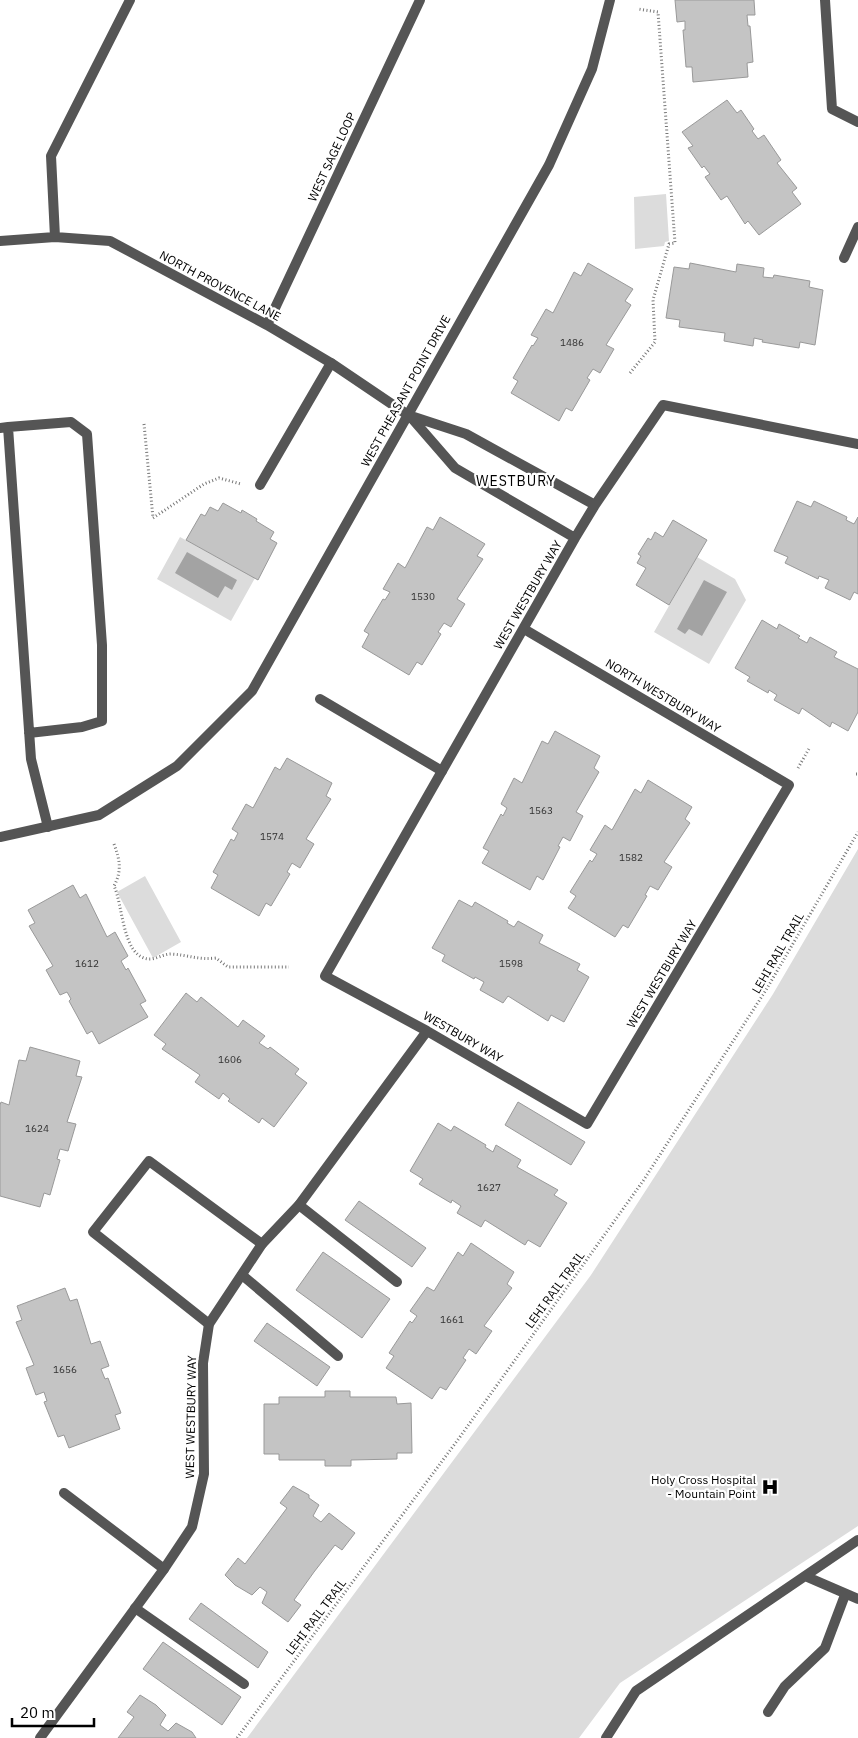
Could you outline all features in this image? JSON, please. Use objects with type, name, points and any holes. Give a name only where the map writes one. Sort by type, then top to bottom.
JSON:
[{"type":"street","points":[[55,237],[51,156],[130,0]]},
{"type":"street","name":"WEST SAGE LOOP","points":[[267,325],[420,0]]},
{"type":"street","name":"WEST PHEASANT POINT DRIVE","points":[[0,837],[99,815],[176,766],[252,691],[549,165],[592,69],[610,0]]},
{"type":"street","points":[[825,0],[832,109],[858,122]]},
{"type":"street","points":[[844,258],[858,227]]},
{"type":"street","name":"NORTH PROVENCE LANE","points":[[0,241],[55,237],[110,241],[267,325],[331,363],[408,415]]},
{"type":"street","points":[[260,484],[331,363]]},
{"type":"street","name":"WEST WESTBURY WAY","points":[[325,976],[575,538],[595,505],[663,405],[858,444]]},
{"type":"street","points":[[408,415],[466,434],[595,505]]},
{"type":"street","points":[[408,415],[455,468],[575,538]]},
{"type":"street","points":[[29,732],[82,728],[102,721],[102,646],[86,434],[70,422],[4,428],[31,759],[48,827]]},
{"type":"street","name":"NORTH WESTBURY WAY","points":[[524,629],[789,785]]},
{"type":"street","points":[[320,698],[442,771]]},
{"type":"street","name":"WEST WESTBURY WAY","points":[[587,1124],[789,785]]},
{"type":"street","name":"WESTBURY WAY","points":[[325,976],[427,1030],[587,1124]]},
{"type":"street","name":"WEST WESTBURY WAY","points":[[40,1738],[164,1569],[192,1527],[204,1474],[203,1363],[209,1324],[262,1244],[299,1205],[427,1030]]},
{"type":"street","points":[[209,1324],[93,1232],[149,1161],[262,1244]]},
{"type":"street","points":[[299,1205],[397,1282]]},
{"type":"street","points":[[242,1275],[338,1356]]},
{"type":"street","points":[[64,1493],[164,1569]]},
{"type":"street","points":[[606,1738],[636,1691],[858,1540]]},
{"type":"street","points":[[806,1576],[858,1599]]},
{"type":"street","points":[[768,1712],[785,1686],[825,1648],[844,1594]]},
{"type":"street","points":[[135,1608],[244,1684]]},
{"type":"path","points":[[630,373],[655,342],[653,300],[669,244],[675,243],[658,12],[638,10]]},
{"type":"path","points":[[144,424],[153,518],[204,484],[218,478],[241,484]]},
{"type":"path","points":[[789,785],[810,746]]},
{"type":"path","name":"LEHI RAIL TRAIL","points":[[237,1738],[457,1442],[643,1181],[766,990],[858,832]]},
{"type":"path","points":[[114,844],[120,861],[119,876],[114,886],[128,942],[143,957],[149,959],[165,954],[186,954],[201,960],[216,958],[228,967],[289,967]]},
{"type":"shaded area","points":[[666,194],[669,241],[665,242],[664,246],[635,249],[634,197]]},
{"type":"shaded area","points":[[180,537],[255,578],[231,621],[157,579]]},
{"type":"shaded area","points":[[187,552],[237,580],[232,590],[225,586],[218,598],[175,573]]},
{"type":"shaded area","points":[[697,557],[735,579],[746,600],[709,664],[654,632]]},
{"type":"shaded area","points":[[704,580],[727,592],[702,636],[689,629],[685,634],[677,629]]},
{"type":"shaded area","points":[[858,849],[858,1526],[620,1683],[579,1738],[247,1738],[591,1275],[773,994]]},
{"type":"shaded area","points":[[145,876],[181,942],[153,958],[117,892]]},
{"type":"building","points":[[675,0],[754,0],[755,15],[747,15],[748,26],[750,26],[753,62],[747,63],[748,77],[693,82],[692,67],[686,67],[683,30],[685,30],[685,21],[677,22]]},
{"type":"building","points":[[727,100],[737,113],[741,110],[754,129],[752,131],[758,139],[764,135],[781,160],[777,163],[797,188],[792,192],[801,204],[759,235],[748,221],[745,224],[727,196],[721,200],[705,177],[710,174],[704,166],[702,168],[688,148],[693,146],[682,132]]},
{"type":"building","points":[[588,263],[633,289],[625,301],[631,305],[606,345],[614,349],[600,373],[593,369],[587,378],[590,380],[572,411],[566,408],[559,421],[511,393],[518,381],[513,378],[538,338],[531,335],[546,309],[553,313],[574,272],[581,276]]},
{"type":"building","points":[[690,263],[736,272],[737,264],[764,268],[763,277],[773,278],[774,275],[810,281],[809,287],[823,290],[815,345],[800,342],[799,348],[762,342],[763,340],[754,338],[753,346],[724,341],[725,333],[679,327],[680,320],[666,318],[674,267],[689,269]]},
{"type":"building","points":[[797,501],[811,507],[814,501],[847,517],[846,520],[854,524],[858,517],[858,594],[854,592],[850,600],[825,588],[829,580],[819,576],[818,579],[785,563],[788,557],[774,551]]},
{"type":"building","points":[[223,503],[241,513],[242,510],[274,532],[270,539],[277,543],[258,580],[186,540],[201,514],[205,516],[210,507],[218,511]]},
{"type":"building","points":[[440,517],[485,544],[477,556],[483,559],[457,599],[465,604],[451,627],[444,623],[438,632],[441,634],[422,665],[417,662],[409,675],[362,647],[369,634],[364,631],[383,599],[385,600],[390,592],[383,589],[398,563],[405,568],[427,527],[433,530]]},
{"type":"building","points":[[673,520],[707,540],[669,605],[636,585],[646,568],[637,563],[641,556],[638,554],[648,538],[651,540],[655,532],[663,537]]},
{"type":"building","points":[[762,620],[777,629],[779,624],[800,636],[798,638],[807,643],[810,637],[837,652],[834,657],[858,669],[858,712],[848,731],[832,722],[830,727],[802,708],[799,714],[774,700],[777,695],[769,690],[768,693],[747,681],[750,677],[735,668]]},
{"type":"building","points":[[555,731],[600,756],[594,768],[599,772],[576,812],[583,816],[570,841],[563,837],[543,880],[537,876],[530,890],[482,863],[489,851],[483,848],[501,814],[503,816],[507,808],[501,804],[514,778],[522,783],[542,741],[548,744]]},
{"type":"building","points":[[287,758],[332,783],[326,796],[331,799],[306,839],[314,844],[300,868],[292,863],[287,872],[290,874],[271,906],[266,903],[259,916],[211,888],[218,875],[213,872],[231,839],[234,841],[238,833],[232,829],[246,804],[253,808],[275,767],[280,770]]},
{"type":"building","points":[[648,780],[692,807],[685,819],[690,823],[664,862],[672,867],[658,890],[650,886],[645,895],[647,896],[628,928],[623,925],[615,937],[568,908],[576,896],[570,892],[590,860],[592,862],[597,854],[590,850],[605,825],[612,830],[635,789],[641,793]]},
{"type":"building","points":[[73,885],[80,898],[86,894],[107,937],[115,932],[128,956],[121,961],[126,970],[128,968],[146,1001],[140,1004],[148,1017],[99,1044],[92,1031],[87,1034],[69,1001],[71,999],[67,992],[60,995],[46,970],[53,966],[29,926],[35,923],[28,910]]},
{"type":"building","points":[[459,900],[472,907],[475,902],[508,921],[507,923],[514,927],[518,921],[543,935],[539,943],[580,964],[577,970],[589,977],[564,1022],[551,1015],[548,1021],[508,996],[503,1003],[480,990],[484,982],[475,977],[474,979],[442,961],[445,955],[432,948]]},
{"type":"building","points":[[186,993],[197,1002],[201,997],[238,1027],[243,1020],[265,1036],[259,1043],[268,1049],[270,1047],[299,1069],[295,1074],[307,1083],[274,1127],[262,1118],[259,1123],[228,1101],[230,1099],[223,1093],[219,1099],[195,1082],[200,1075],[162,1049],[166,1044],[154,1035]]},
{"type":"building","points":[[30,1047],[80,1061],[76,1076],[82,1077],[67,1122],[76,1124],[68,1151],[60,1149],[57,1159],[60,1160],[50,1195],[44,1193],[40,1207],[0,1196],[0,1105],[1,1102],[9,1105],[19,1060],[26,1061]]},
{"type":"building","points":[[518,1102],[585,1142],[571,1165],[505,1125]]},
{"type":"building","points":[[438,1123],[451,1131],[454,1126],[486,1145],[485,1147],[493,1152],[496,1145],[521,1160],[517,1167],[558,1190],[554,1195],[567,1203],[540,1247],[528,1240],[525,1245],[485,1220],[481,1227],[457,1213],[461,1206],[452,1200],[451,1203],[419,1184],[423,1179],[410,1171]]},
{"type":"building","points":[[359,1201],[426,1248],[412,1267],[345,1220]]},
{"type":"building","points":[[471,1243],[514,1272],[507,1284],[512,1288],[484,1326],[492,1331],[476,1354],[469,1349],[463,1358],[466,1360],[446,1390],[440,1387],[432,1399],[386,1368],[394,1356],[389,1353],[410,1321],[412,1323],[417,1316],[410,1311],[427,1287],[434,1291],[458,1252],[463,1256]]},
{"type":"building","points":[[323,1252],[390,1299],[362,1338],[296,1290]]},
{"type":"building","points":[[65,1288],[70,1301],[77,1299],[91,1344],[100,1341],[109,1366],[101,1369],[105,1379],[108,1378],[121,1413],[115,1415],[120,1429],[69,1448],[64,1435],[58,1437],[44,1402],[47,1401],[44,1392],[36,1395],[26,1368],[34,1365],[16,1322],[22,1320],[17,1306]]},
{"type":"building","points":[[267,1323],[330,1367],[317,1386],[254,1341]]},
{"type":"building","points":[[325,1391],[350,1391],[350,1397],[396,1397],[397,1404],[411,1403],[412,1453],[397,1453],[397,1459],[351,1460],[351,1466],[325,1466],[325,1460],[279,1460],[279,1454],[264,1454],[264,1404],[279,1404],[279,1397],[325,1397]]},
{"type":"building","points":[[293,1486],[309,1495],[309,1498],[319,1505],[313,1516],[321,1522],[329,1513],[355,1533],[342,1550],[335,1545],[314,1572],[294,1600],[301,1605],[288,1622],[262,1603],[267,1592],[260,1587],[252,1595],[235,1585],[225,1575],[238,1558],[245,1564],[287,1508],[280,1503]]},
{"type":"building","points":[[201,1603],[268,1652],[258,1668],[189,1619]]},
{"type":"building","points":[[163,1642],[241,1697],[222,1725],[143,1669]]},
{"type":"building","points":[[140,1695],[156,1705],[166,1715],[160,1725],[168,1731],[176,1723],[192,1732],[196,1738],[118,1738],[134,1717],[127,1712]]},
{"type":"place","name":"Holy Cross Hospital - Mountain Point","points":[[770,1487]]},
{"type":"district","name":"WESTBURY","points":[[516,481]]}]
